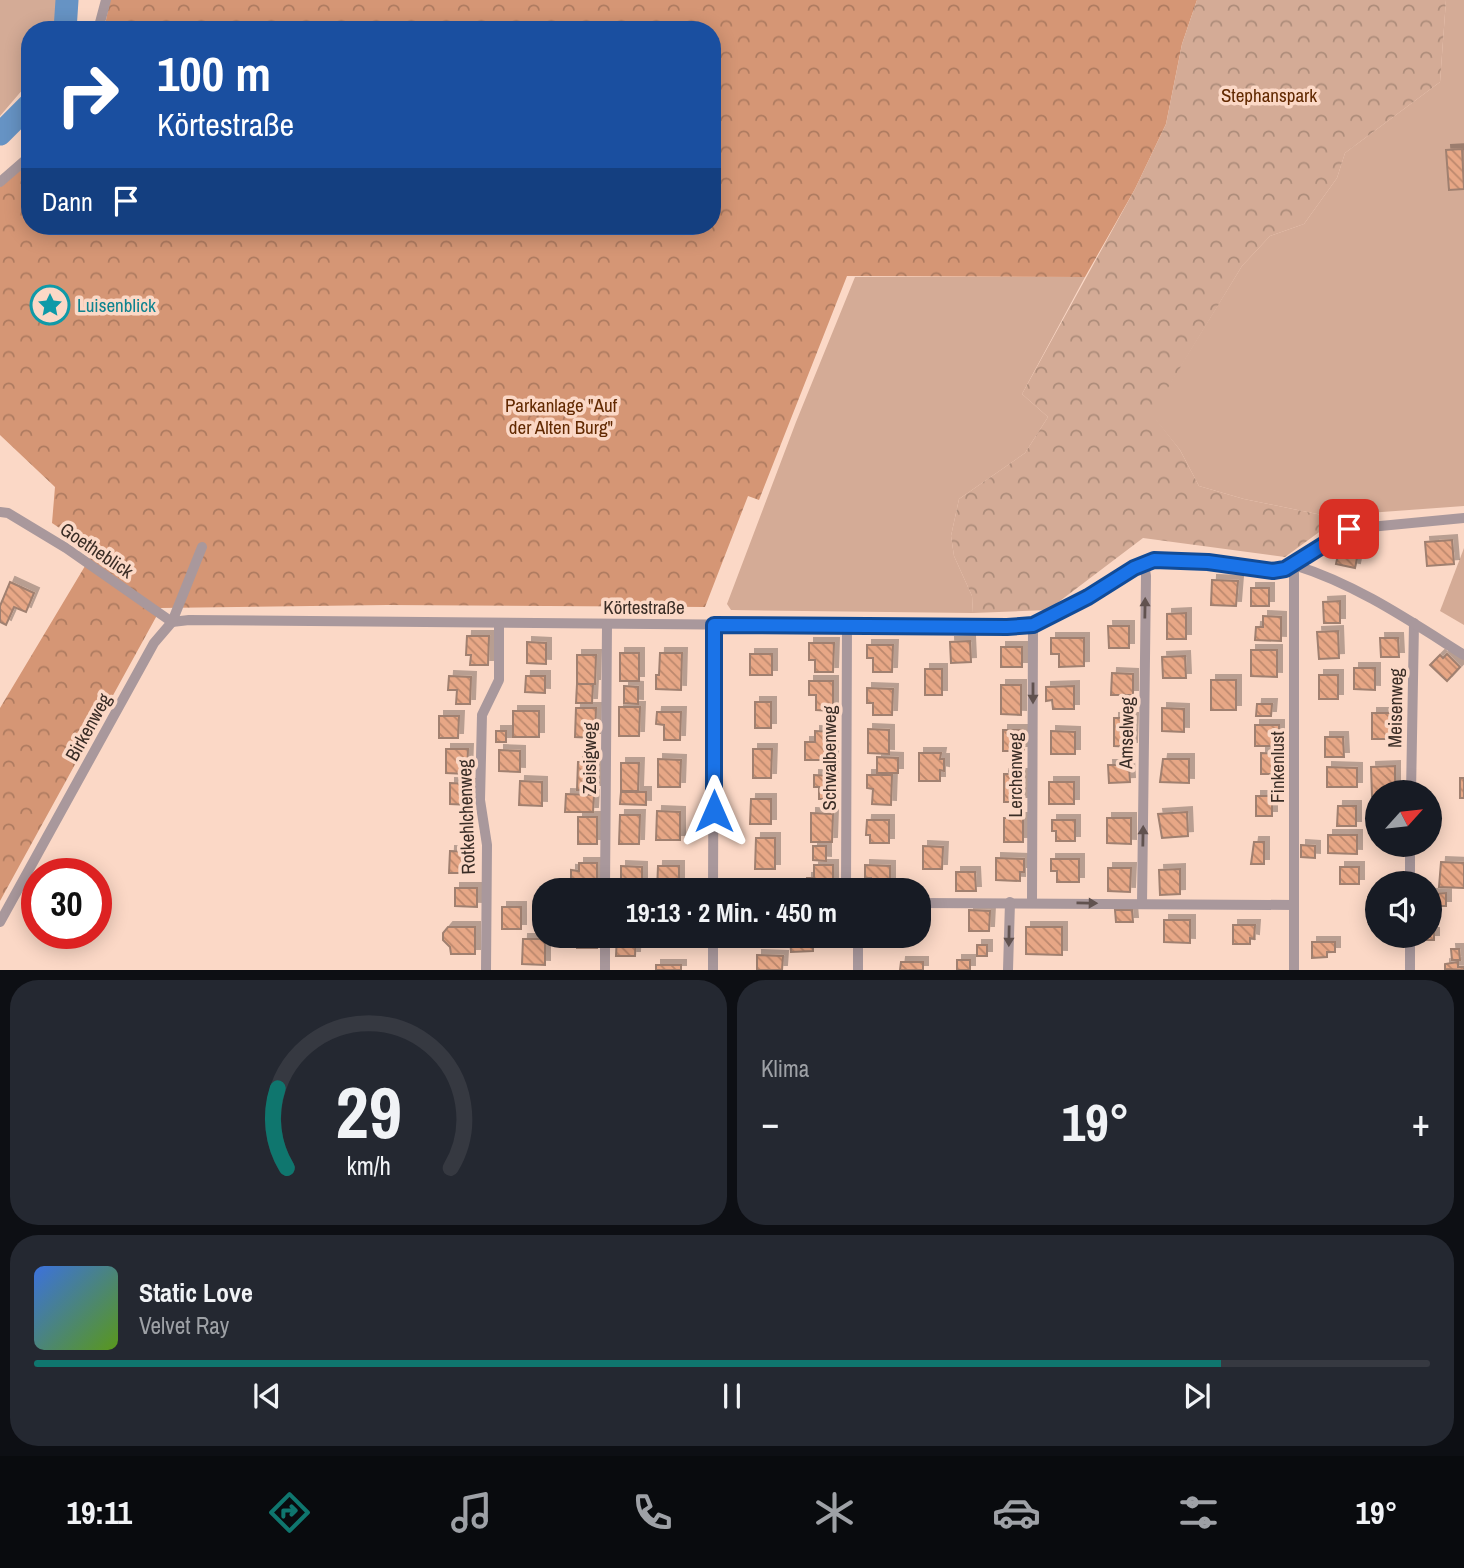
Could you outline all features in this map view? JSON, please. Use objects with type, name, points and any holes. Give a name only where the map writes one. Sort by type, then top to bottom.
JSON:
[{"type":"street","points":[[100,21],[106,0]]},
{"type":"street","points":[[0,182],[21,164]]},
{"type":"street","name":"Goetheblick","points":[[0,512],[8,513],[66,548],[172,622]]},
{"type":"street","name":"Körtestraße","points":[[172,622],[1033,625],[1088,597],[1144,563],[1169,560],[1208,562],[1273,571],[1294,565],[1349,529],[1464,518]]},
{"type":"street","name":"Birkenweg","points":[[0,922],[154,643],[172,622],[202,547]]},
{"type":"street","name":"Amselweg","points":[[1142,904],[1144,563]]},
{"type":"street","points":[[1294,565],[1317,572],[1367,595],[1464,655]]},
{"type":"street","name":"Finkenlust","points":[[1294,565],[1294,970]]},
{"type":"street","name":"Meisenweg","points":[[1411,780],[1414,623]]},
{"type":"street","name":"Rotkehlchenweg","points":[[486,970],[487,845],[480,800],[482,715],[499,680],[499,624]]},
{"type":"street","name":"Zeisigweg","points":[[605,878],[607,625]]},
{"type":"street","points":[[713,878],[714,625]]},
{"type":"street","name":"Lerchenweg","points":[[1032,902],[1033,625]]},
{"type":"street","name":"Schwalbenweg","points":[[846,878],[847,626]]},
{"type":"street","points":[[1008,970],[1010,902]]},
{"type":"street","points":[[931,903],[1294,905]]},
{"type":"street","points":[[605,948],[605,970]]},
{"type":"street","points":[[713,948],[713,970]]},
{"type":"street","points":[[858,948],[858,970]]},
{"type":"street","points":[[1410,948],[1410,970]]},
{"type":"green space","points":[[0,0],[56,0],[56,21],[21,21],[21,92],[0,116]]},
{"type":"green space","name":"Parkanlage \"Auf der Alten Burg\"","points":[[110,0],[1197,0],[1182,44],[1166,124],[1135,189],[1085,277],[847,276],[759,500],[748,496],[705,607],[387,605],[161,608],[24,858],[21,858],[0,901],[0,708],[94,551],[52,523],[55,487],[0,435],[0,187],[21,169],[21,235],[721,235],[721,21],[106,21]]},
{"type":"green space","name":"Stephanspark","points":[[1197,0],[1446,0],[1440,82],[1345,153],[1337,178],[1304,224],[1270,236],[1242,266],[1152,414],[1180,450],[1199,486],[1244,499],[1327,516],[1333,522],[1285,557],[1143,538],[1048,610],[973,613],[972,596],[954,556],[951,536],[959,499],[1025,453],[1048,417],[1022,394],[1135,189],[1166,124],[1182,44]]},
{"type":"green space","points":[[1446,0],[1464,0],[1464,506],[1327,516],[1244,499],[1199,486],[1180,450],[1151,414],[1242,266],[1270,236],[1304,224],[1337,178],[1345,153],[1440,82]]},
{"type":"green space","points":[[855,277],[1085,277],[1022,394],[1048,417],[1025,453],[959,499],[951,536],[954,556],[972,596],[973,613],[731,610],[727,604]]},
{"type":"green space","points":[[1464,548],[1464,625],[1440,611]]},
{"type":"building","points":[[1462,149],[1464,189],[1449,190],[1446,150]]},
{"type":"building","points":[[56,305],[61,310],[56,315],[51,310]]},
{"type":"building","points":[[1341,540],[1360,544],[1355,568],[1336,564]]},
{"type":"building","points":[[1452,540],[1454,564],[1427,566],[1425,542]]},
{"type":"building","points":[[1212,580],[1238,581],[1236,606],[1211,605]]},
{"type":"building","points":[[10,582],[34,593],[26,612],[14,607],[6,625],[0,622],[0,606]]},
{"type":"building","points":[[1251,588],[1269,588],[1269,606],[1251,606]]},
{"type":"building","points":[[1340,601],[1340,623],[1324,623],[1323,602]]},
{"type":"building","points":[[1186,613],[1186,639],[1167,639],[1167,614]]},
{"type":"building","points":[[1263,616],[1281,617],[1281,641],[1255,640],[1256,627],[1263,627]]},
{"type":"building","points":[[1108,626],[1129,626],[1129,648],[1109,648]]},
{"type":"building","points":[[1338,631],[1339,658],[1319,659],[1317,632]]},
{"type":"building","points":[[467,636],[489,636],[488,665],[470,665],[471,655],[466,655]]},
{"type":"building","points":[[1051,638],[1084,638],[1084,666],[1059,667],[1059,654],[1051,654]]},
{"type":"building","points":[[1380,638],[1398,638],[1399,657],[1381,657]]},
{"type":"building","points":[[970,641],[971,662],[951,663],[950,642]]},
{"type":"building","points":[[527,642],[546,643],[546,664],[527,663]]},
{"type":"building","points":[[809,643],[834,643],[833,672],[815,672],[815,660],[809,660]]},
{"type":"building","points":[[867,645],[893,645],[892,672],[873,672],[873,658],[867,658]]},
{"type":"building","points":[[1001,647],[1022,647],[1022,667],[1001,667]]},
{"type":"building","points":[[1251,650],[1277,650],[1277,677],[1251,676]]},
{"type":"building","points":[[620,653],[639,653],[639,681],[620,681]]},
{"type":"building","points":[[660,653],[682,653],[681,690],[656,689]]},
{"type":"building","points":[[750,654],[772,654],[772,675],[750,675]]},
{"type":"building","points":[[1447,654],[1460,667],[1447,681],[1430,665],[1440,655],[1443,658]]},
{"type":"building","points":[[577,655],[596,655],[595,684],[577,684]]},
{"type":"building","points":[[1185,656],[1186,678],[1163,678],[1162,657]]},
{"type":"building","points":[[1354,668],[1375,668],[1375,690],[1354,689]]},
{"type":"building","points":[[925,669],[942,669],[942,695],[925,695]]},
{"type":"building","points":[[1112,673],[1133,674],[1133,695],[1111,695]]},
{"type":"building","points":[[1319,675],[1338,675],[1338,699],[1319,699]]},
{"type":"building","points":[[449,676],[471,677],[470,704],[456,704],[457,690],[448,690]]},
{"type":"building","points":[[526,676],[545,676],[545,693],[525,692]]},
{"type":"building","points":[[1211,680],[1236,680],[1236,710],[1211,710]]},
{"type":"building","points":[[809,681],[833,681],[833,711],[816,710],[816,695],[809,695]]},
{"type":"building","points":[[577,684],[593,684],[592,703],[576,703]]},
{"type":"building","points":[[1001,685],[1021,685],[1021,715],[1001,714]]},
{"type":"building","points":[[624,686],[638,687],[638,704],[624,703]]},
{"type":"building","points":[[1074,686],[1074,709],[1053,709],[1052,700],[1046,701],[1046,687]]},
{"type":"building","points":[[867,688],[893,689],[892,715],[873,715],[873,703],[867,703]]},
{"type":"building","points":[[755,702],[771,702],[771,728],[755,728]]},
{"type":"building","points":[[1257,704],[1272,704],[1271,716],[1256,716]]},
{"type":"building","points":[[619,707],[640,707],[639,736],[619,736]]},
{"type":"building","points":[[576,708],[596,708],[595,738],[575,737]]},
{"type":"building","points":[[1162,708],[1184,709],[1184,732],[1162,731]]},
{"type":"building","points":[[513,711],[539,711],[539,737],[513,737]]},
{"type":"building","points":[[657,712],[681,712],[680,740],[664,740],[664,725],[656,724]]},
{"type":"building","points":[[1372,713],[1396,713],[1396,739],[1372,739]]},
{"type":"building","points":[[439,716],[459,716],[458,738],[439,738]]},
{"type":"building","points":[[1114,718],[1133,718],[1132,747],[1114,746]]},
{"type":"building","points":[[1255,725],[1279,725],[1279,746],[1255,746]]},
{"type":"building","points":[[868,729],[889,730],[889,754],[868,753]]},
{"type":"building","points":[[1003,730],[1024,730],[1024,751],[1003,751]]},
{"type":"building","points":[[496,731],[506,731],[506,742],[496,742]]},
{"type":"building","points":[[815,731],[833,732],[833,760],[805,760],[805,742],[815,742]]},
{"type":"building","points":[[1051,731],[1075,732],[1075,754],[1051,754]]},
{"type":"building","points":[[1325,737],[1343,737],[1344,757],[1325,757]]},
{"type":"building","points":[[446,749],[468,749],[467,774],[446,773]]},
{"type":"building","points":[[753,749],[772,749],[771,778],[753,778]]},
{"type":"building","points":[[499,750],[520,751],[520,772],[499,771]]},
{"type":"building","points":[[919,753],[941,753],[944,771],[940,770],[940,781],[919,781]]},
{"type":"building","points":[[1261,753],[1281,754],[1281,774],[1261,774]]},
{"type":"building","points":[[877,757],[898,758],[898,773],[877,773]]},
{"type":"building","points":[[658,759],[681,760],[680,787],[658,787]]},
{"type":"building","points":[[1163,759],[1189,759],[1189,783],[1160,782]]},
{"type":"building","points":[[578,762],[596,762],[596,790],[577,790]]},
{"type":"building","points":[[621,763],[639,763],[638,791],[621,791]]},
{"type":"building","points":[[1108,765],[1129,765],[1130,782],[1109,783]]},
{"type":"building","points":[[1395,766],[1395,780],[1371,780],[1371,767]]},
{"type":"building","points":[[1327,767],[1357,768],[1357,787],[1327,787]]},
{"type":"building","points":[[1004,774],[1023,774],[1022,802],[1004,802]]},
{"type":"building","points":[[814,775],[833,776],[833,799],[819,799],[819,787],[814,787]]},
{"type":"building","points":[[867,775],[892,775],[891,805],[872,804],[873,789],[867,788]]},
{"type":"building","points":[[1460,778],[1464,778],[1464,798],[1460,798]]},
{"type":"building","points":[[520,781],[542,782],[542,806],[519,805]]},
{"type":"building","points":[[1049,782],[1074,782],[1074,804],[1049,804]]},
{"type":"building","points":[[450,783],[470,784],[470,805],[450,804]]},
{"type":"building","points":[[621,792],[646,792],[646,805],[620,804]]},
{"type":"building","points":[[566,794],[594,795],[593,812],[565,812]]},
{"type":"building","points":[[1256,796],[1272,796],[1272,816],[1256,816]]},
{"type":"building","points":[[751,799],[771,799],[771,824],[750,824]]},
{"type":"building","points":[[1338,806],[1356,806],[1356,826],[1337,826]]},
{"type":"building","points":[[657,811],[680,812],[680,840],[656,840]]},
{"type":"building","points":[[1187,812],[1188,836],[1162,838],[1158,814]]},
{"type":"building","points":[[811,813],[833,814],[832,842],[811,842]]},
{"type":"building","points":[[620,815],[640,815],[639,844],[619,844]]},
{"type":"building","points":[[578,817],[597,817],[597,844],[578,844]]},
{"type":"building","points":[[1004,818],[1023,818],[1023,842],[1004,842]]},
{"type":"building","points":[[1107,818],[1131,818],[1131,844],[1107,843]]},
{"type":"building","points":[[867,820],[889,820],[889,843],[870,843],[870,835],[866,835]]},
{"type":"building","points":[[1052,820],[1075,820],[1075,841],[1056,841]]},
{"type":"building","points":[[1328,835],[1357,835],[1357,854],[1328,853]]},
{"type":"building","points":[[756,838],[775,838],[775,869],[755,869]]},
{"type":"building","points":[[1254,842],[1264,842],[1264,864],[1251,864]]},
{"type":"building","points":[[1301,845],[1315,846],[1315,858],[1301,857]]},
{"type":"building","points":[[813,846],[826,846],[826,861],[813,860]]},
{"type":"building","points":[[923,846],[943,847],[942,869],[923,869]]},
{"type":"building","points":[[450,851],[470,852],[470,873],[449,873]]},
{"type":"building","points":[[996,858],[1024,859],[1024,872],[1020,872],[1020,881],[996,880]]},
{"type":"building","points":[[1051,859],[1079,859],[1079,882],[1057,882],[1057,871],[1051,871]]},
{"type":"building","points":[[1441,862],[1464,863],[1464,888],[1442,887]]},
{"type":"building","points":[[579,863],[597,863],[597,878],[571,878],[571,870],[579,871]]},
{"type":"building","points":[[814,865],[833,865],[833,878],[814,878]]},
{"type":"building","points":[[865,865],[890,866],[890,878],[865,878]]},
{"type":"building","points":[[621,866],[642,867],[642,878],[621,878]]},
{"type":"building","points":[[658,866],[679,866],[679,878],[658,878]]},
{"type":"building","points":[[1340,867],[1359,867],[1359,884],[1340,884]]},
{"type":"building","points":[[1108,868],[1131,868],[1130,892],[1108,891]]},
{"type":"building","points":[[1180,869],[1180,894],[1160,895],[1159,870]]},
{"type":"building","points":[[956,872],[975,872],[976,891],[956,891]]},
{"type":"building","points":[[455,888],[477,888],[477,907],[455,906]]},
{"type":"building","points":[[1442,893],[1446,893],[1446,906],[1442,906]]},
{"type":"building","points":[[502,907],[521,907],[521,929],[502,929]]},
{"type":"building","points":[[969,910],[990,911],[989,931],[969,931]]},
{"type":"building","points":[[1115,910],[1132,910],[1133,922],[1116,922]]},
{"type":"building","points":[[1164,920],[1190,920],[1190,943],[1164,942]]},
{"type":"building","points":[[1233,925],[1255,925],[1254,939],[1250,938],[1250,944],[1233,944]]},
{"type":"building","points":[[448,927],[475,927],[475,954],[451,954],[450,947],[443,940],[443,933]]},
{"type":"building","points":[[1026,927],[1062,927],[1062,955],[1026,954]]},
{"type":"building","points":[[523,939],[532,939],[532,948],[545,948],[545,965],[522,964]]},
{"type":"building","points":[[1312,942],[1335,942],[1335,952],[1327,952],[1327,957],[1312,958]]},
{"type":"building","points":[[977,945],[987,945],[987,956],[977,956]]},
{"type":"building","points":[[616,948],[635,948],[635,956],[616,956]]},
{"type":"building","points":[[791,948],[813,948],[813,951],[791,952]]},
{"type":"building","points":[[1451,949],[1459,949],[1460,960],[1452,960]]},
{"type":"building","points":[[757,955],[783,956],[782,970],[757,970]]},
{"type":"building","points":[[957,960],[970,960],[970,970],[957,970]]},
{"type":"building","points":[[901,962],[923,962],[923,970],[900,970]]},
{"type":"building","points":[[1458,962],[1458,967],[1464,967],[1464,970],[1445,969],[1445,964]]},
{"type":"building","points":[[656,965],[681,965],[681,970],[656,970]]},
{"type":"waterway","points":[[66,21],[67,0]]},
{"type":"waterway","points":[[0,134],[21,113]]},
{"type":"place","name":"Luisenblick","points":[[50,305]]},
{"type":"route","points":[[714,811],[714,625],[1033,625],[1088,597],[1144,563],[1154,560],[1208,562],[1273,571],[1294,565],[1349,529]]}]
